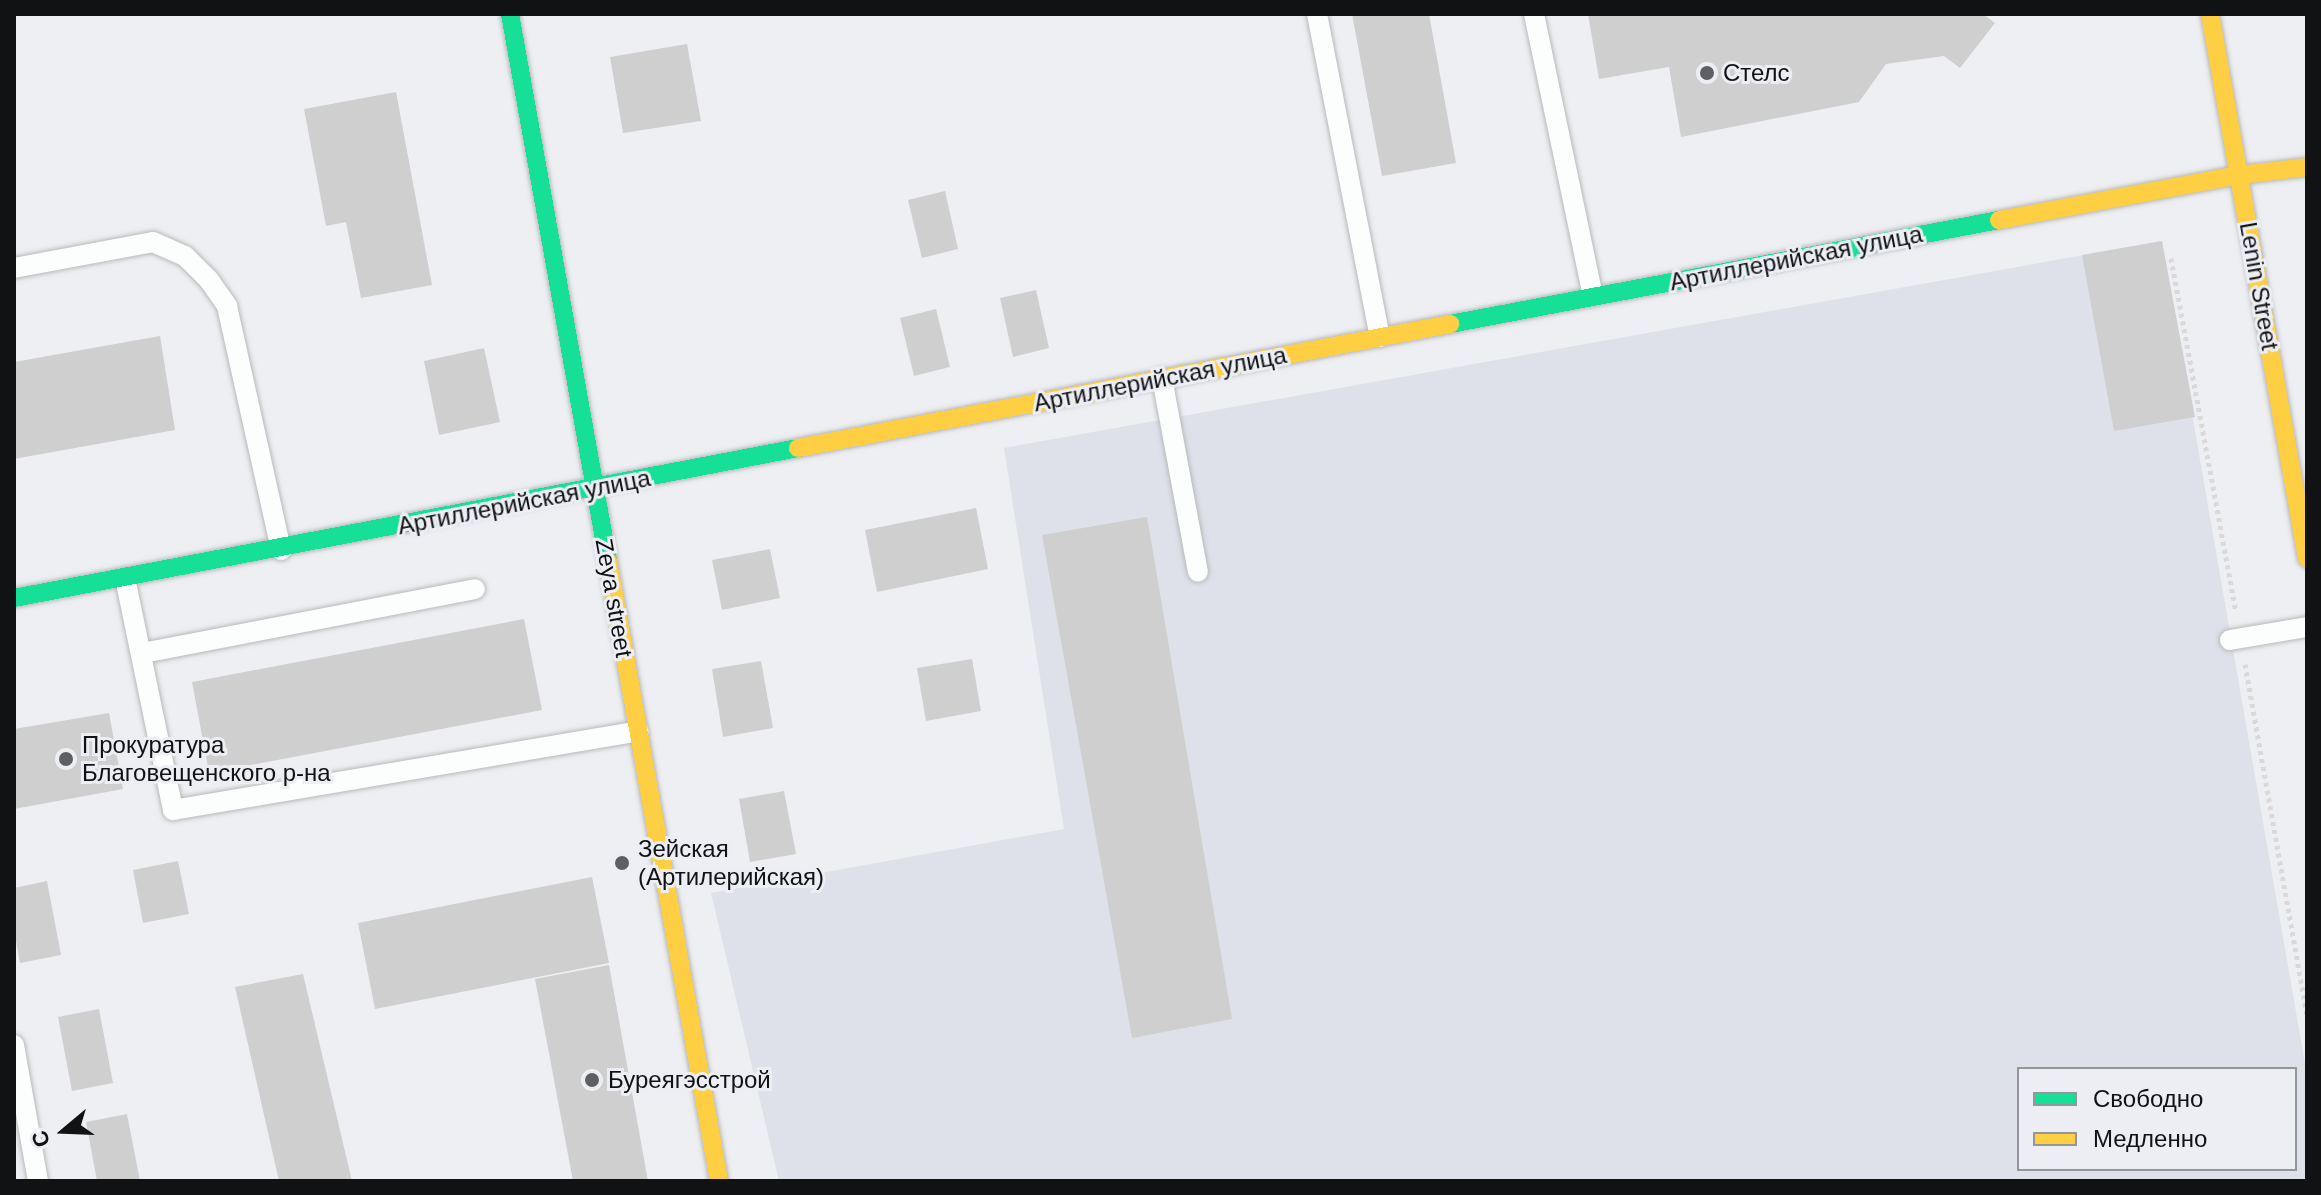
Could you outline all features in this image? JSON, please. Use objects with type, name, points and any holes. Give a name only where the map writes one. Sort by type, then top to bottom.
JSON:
[{"type":"street","name":"Zeya street","points":[[510,14],[719,1181]]},
{"type":"street","name":"Lenin Street","points":[[2210,14],[2307,558]]},
{"type":"street","name":"Артиллерийская улица","points":[[14,598],[281,550],[1593,296],[2240,175],[2307,167]]},
{"type":"lane","points":[[1317,14],[1380,337]]},
{"type":"lane","points":[[1534,14],[1593,296]]},
{"type":"lane","points":[[14,268],[153,242],[185,256],[209,280],[227,306],[281,550]]},
{"type":"lane","points":[[1162,378],[1198,572]]},
{"type":"lane","points":[[125,578],[143,653],[173,810],[638,731]]},
{"type":"lane","points":[[143,653],[475,589]]},
{"type":"lane","points":[[2230,640],[2307,627]]},
{"type":"lane","points":[[14,1045],[38,1181]]},
{"type":"shaded area","points":[[2162,241],[2307,1075],[2307,1181],[779,1181],[711,893],[1064,829],[1004,448]]},
{"type":"building","points":[[1352,14],[1429,14],[1456,163],[1382,176]]},
{"type":"building","points":[[1588,14],[1983,14],[1995,23],[1960,68],[1944,56],[1886,64],[1859,102],[1681,137],[1669,67],[1599,79]]},
{"type":"building","points":[[687,44],[701,121],[623,133],[610,57]]},
{"type":"building","points":[[396,92],[432,285],[361,298],[346,222],[326,226],[304,109]]},
{"type":"building","points":[[945,191],[958,249],[922,258],[908,200]]},
{"type":"building","points":[[2162,241],[2195,417],[2114,431],[2082,255]]},
{"type":"building","points":[[1036,290],[1049,348],[1013,357],[1000,298]]},
{"type":"building","points":[[936,309],[950,367],[914,376],[900,318]]},
{"type":"building","points":[[160,336],[175,430],[14,459],[14,362]]},
{"type":"building","points":[[484,348],[500,422],[439,435],[424,361]]},
{"type":"building","points":[[976,508],[988,569],[877,592],[865,530]]},
{"type":"building","points":[[1147,517],[1232,1019],[1132,1038],[1042,535]]},
{"type":"building","points":[[770,549],[780,598],[722,610],[712,560]]},
{"type":"building","points":[[524,619],[542,710],[209,773],[192,682]]},
{"type":"building","points":[[972,659],[981,711],[926,721],[917,668]]},
{"type":"building","points":[[761,661],[773,728],[723,737],[712,669]]},
{"type":"building","name":"Прокуратура Благовещенского р-на","points":[[109,713],[123,789],[14,809],[14,729]]},
{"type":"building","points":[[784,791],[796,854],[750,862],[739,799]]},
{"type":"building","points":[[178,861],[189,914],[143,923],[133,870]]},
{"type":"building","points":[[592,877],[609,963],[375,1009],[358,923]]},
{"type":"building","points":[[47,881],[61,955],[20,963],[14,930],[14,888]]},
{"type":"building","name":"Буреягэсстрой","points":[[609,965],[648,1181],[573,1181],[535,979]]},
{"type":"building","points":[[303,974],[352,1181],[279,1181],[235,987]]},
{"type":"building","points":[[99,1009],[113,1083],[72,1091],[58,1017]]},
{"type":"building","points":[[127,1114],[140,1181],[97,1181],[86,1122]]},
{"type":"traffic: fast","points":[[510,14],[608,561]]},
{"type":"traffic: fast","points":[[1450,324],[1999,220]]},
{"type":"traffic: fast","points":[[14,598],[798,448]]},
{"type":"traffic: slow","points":[[2210,14],[2307,558]]},
{"type":"traffic: slow","points":[[1999,220],[2240,175],[2307,167]]},
{"type":"traffic: slow","points":[[798,448],[1450,324]]},
{"type":"traffic: slow","points":[[608,561],[719,1181]]},
{"type":"place","name":"Стелс","points":[[1707,73]]},
{"type":"place","name":"Прокуратура Благовещенского р-на","points":[[66,759]]},
{"type":"place","name":"Зейская (Артилерийская)","points":[[622,863]]},
{"type":"place","name":"Буреягэсстрой","points":[[592,1080]]}]
